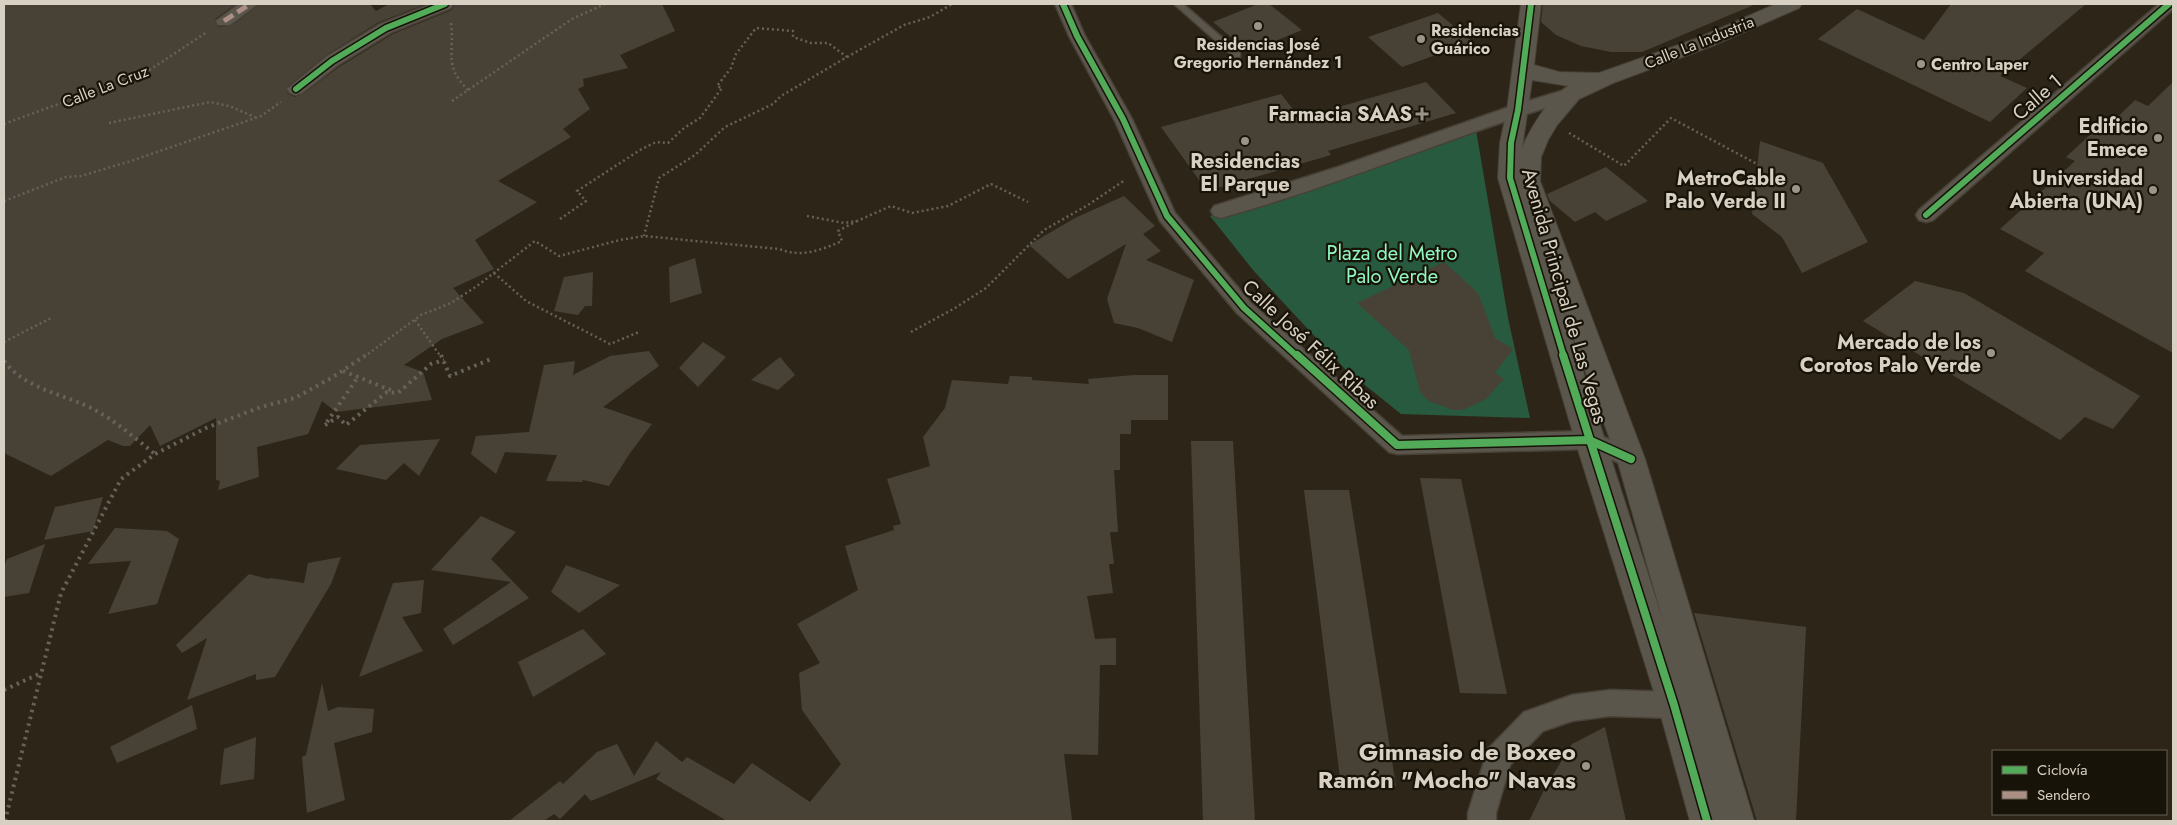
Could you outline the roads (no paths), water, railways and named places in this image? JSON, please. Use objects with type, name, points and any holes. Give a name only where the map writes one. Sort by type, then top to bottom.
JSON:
[{"type":"street","points":[[224,21],[250,4]]},
{"type":"street","name":"Calle José Félix Ribas","points":[[1063,4],[1077,36],[1122,119],[1167,216],[1244,308],[1397,445],[1589,440],[1631,459]]},
{"type":"street","name":"Avenida Principal de Las Vegas","points":[[1531,4],[1518,110],[1511,143],[1510,178],[1589,440],[1674,705],[1707,821]]},
{"type":"street","name":"Calle La Industria","points":[[1222,212],[1345,172],[1518,110],[1571,94],[1606,78],[1704,42],[1792,4]]},
{"type":"street","name":"Calle 1","points":[[1926,216],[2169,4]]},
{"type":"street","points":[[296,89],[332,61],[381,31],[448,11]]},
{"type":"street","name":"Calle La Industria","points":[[1523,68],[1536,76],[1563,80],[1606,78]]},
{"type":"street","name":"Avenida Principal de Las Vegas","points":[[1571,94],[1548,121],[1530,157],[1528,181],[1631,459],[1737,821]]},
{"type":"street","points":[[1482,821],[1482,813],[1498,758],[1534,721],[1572,708],[1610,703],[1674,705]]},
{"type":"lane","points":[[1178,4],[1237,55]]},
{"type":"place","name":"Residencias José Gregorio Hernández 1","points":[[1258,26]]},
{"type":"place","name":"Residencias Guárico","points":[[1421,39]]},
{"type":"place","name":"Centro Laper","points":[[1921,64]]},
{"type":"place","name":"Farmacia SAAS","points":[[1422,114]]},
{"type":"place","name":"Edificio Emece","points":[[2158,138]]},
{"type":"place","name":"Residencias El Parque","points":[[1245,141]]},
{"type":"place","name":"MetroCable Palo Verde II","points":[[1796,189]]},
{"type":"place","name":"Universidad Abierta (UNA)","points":[[2153,190]]},
{"type":"place","name":"Mercado de los Corotos Palo Verde","points":[[1991,353]]},
{"type":"place","name":"Gimnasio de Boxeo Ramón \"Mocho\" Navas","points":[[1586,766]]},
{"type":"park label","name":"Plaza del Metro Palo Verde","points":[[1392,264]]}]
